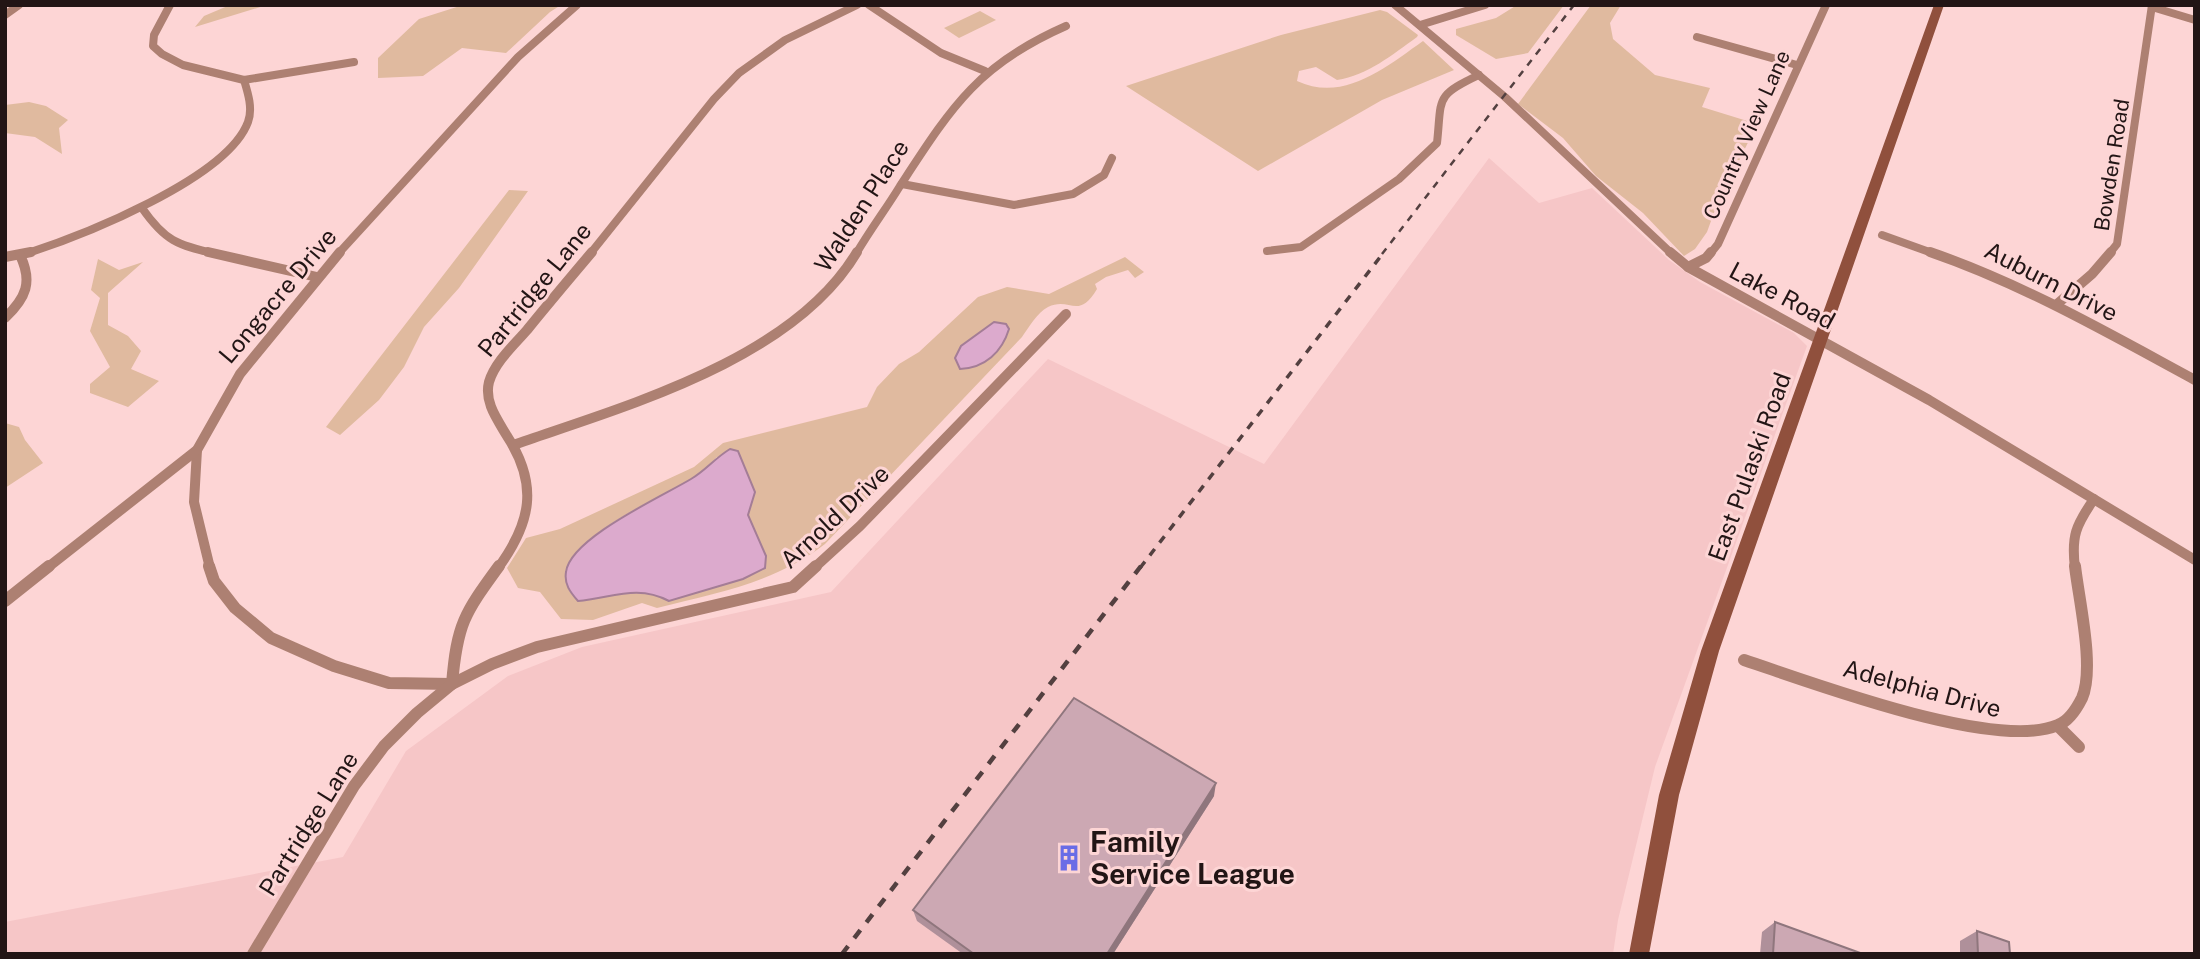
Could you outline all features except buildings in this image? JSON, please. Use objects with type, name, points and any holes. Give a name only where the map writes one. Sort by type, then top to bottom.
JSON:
[{"type":"main road","name":"East Pulaski Road","points":[[1639,954],[1669,795],[1706,663],[1939,5]]},
{"type":"street","points":[[5,15],[19,5]]},
{"type":"street","points":[[170,5],[154,34],[153,47],[159,54],[173,61],[244,80],[354,62]]},
{"type":"street","name":"Longacre Drive","points":[[5,601],[197,450],[240,374],[317,277],[517,57],[577,5]]},
{"type":"street","name":"Partridge Lane","points":[[254,954],[354,786],[384,746],[417,713],[452,684],[455,645],[461,623],[485,582],[519,536],[528,503],[525,478],[513,445],[499,425],[490,405],[489,383],[502,359],[611,229],[714,99],[739,73],[785,40],[857,5]]},
{"type":"street","points":[[869,5],[940,52],[985,71]]},
{"type":"street","name":"Lake Road","points":[[1395,5],[1479,75],[1688,267],[1929,400],[2195,560]]},
{"type":"street","points":[[1420,25],[1485,5]]},
{"type":"street","name":"Country View Lane","points":[[1688,267],[1706,258],[1718,244],[1826,5]]},
{"type":"street","points":[[2152,6],[2195,20]]},
{"type":"street","name":"Bowden Road","points":[[2056,305],[2092,274],[2117,244],[2152,6]]},
{"type":"street","name":"Walden Place","points":[[513,445],[684,383],[745,352],[792,322],[836,281],[858,253],[937,128],[969,86],[985,71],[1020,47],[1066,26]]},
{"type":"street","points":[[1697,37],[1797,65]]},
{"type":"street","points":[[1267,251],[1301,247],[1399,179],[1437,143],[1438,103],[1445,91],[1479,75]]},
{"type":"street","points":[[5,257],[20,255],[81,235],[142,208],[218,158],[239,139],[248,125],[250,115],[244,80]]},
{"type":"street","points":[[902,184],[1014,205],[1073,194],[1104,175],[1112,158]]},
{"type":"street","points":[[142,208],[157,230],[171,240],[192,248],[317,277]]},
{"type":"street","name":"Auburn Drive","points":[[1882,234],[1985,271],[2056,305],[2195,380]]},
{"type":"street","points":[[5,317],[15,308],[27,289],[30,274],[20,255]]},
{"type":"street","name":"Arnold Drive","points":[[452,684],[492,664],[537,647],[793,587],[860,526],[1066,314]]},
{"type":"street","points":[[197,450],[194,502],[204,550],[214,581],[235,608],[271,638],[334,666],[389,683],[452,684]]},
{"type":"street","points":[[2078,747],[2058,726],[2076,710],[2088,676],[2072,545],[2077,524],[2094,499]]},
{"type":"street","name":"Adelphia Drive","points":[[1744,660],[1983,731],[2018,733],[2042,731],[2058,726]]},
{"type":"shaded area","points":[[230,5],[267,5],[195,27],[204,16]]},
{"type":"shaded area","points":[[463,5],[561,5],[506,53],[462,48],[423,76],[378,78],[378,58],[419,19]]},
{"type":"shaded area","points":[[1517,5],[1564,5],[1528,53],[1496,59],[1456,35],[1456,29],[1496,18]]},
{"type":"shaded area","points":[[1591,5],[1621,5],[1610,23],[1613,39],[1655,75],[1710,88],[1702,107],[1757,124],[1707,232],[1695,249],[1684,256],[1643,213],[1596,176],[1563,138],[1518,104]]},
{"type":"shaded area","points":[[1380,10],[1387,12],[1418,35],[1417,37],[1359,74],[1337,80],[1316,67],[1299,71],[1297,81],[1314,87],[1348,85],[1379,71],[1423,41],[1454,70],[1382,100],[1258,171],[1126,86],[1281,35]]},
{"type":"shaded area","points":[[980,11],[996,20],[959,38],[944,28]]},
{"type":"shaded area","points":[[29,102],[46,106],[68,120],[59,128],[62,154],[35,137],[5,133],[5,105]]},
{"type":"shaded area","points":[[1489,158],[1539,203],[1592,188],[1669,260],[1700,282],[1794,333],[1807,346],[1655,767],[1618,920],[1613,954],[5,954],[5,922],[343,857],[406,751],[508,676],[582,647],[831,592],[1048,359],[1264,464]]},
{"type":"shaded area","points":[[509,190],[528,191],[459,288],[424,327],[404,367],[379,400],[340,435],[326,427]]},
{"type":"shaded area","points":[[1125,257],[1144,272],[1135,278],[1128,270],[1106,277],[1095,284],[1097,289],[1084,304],[1056,304],[1044,310],[1022,337],[825,544],[785,569],[723,591],[657,608],[642,603],[593,620],[561,619],[540,592],[518,588],[507,568],[526,538],[560,529],[694,467],[723,443],[867,407],[877,387],[899,364],[919,352],[978,297],[1007,287],[1049,294]],"holes":[[[717,457],[748,477],[755,491],[748,515],[766,556],[653,593],[630,592],[578,601],[568,588],[567,571],[576,554],[593,537],[639,507],[698,476]]]},
{"type":"shaded area","points":[[98,259],[119,270],[143,262],[108,293],[108,325],[128,336],[141,351],[131,369],[159,381],[128,407],[90,393],[90,384],[110,367],[90,331],[100,298],[91,290]]},
{"type":"shaded area","points":[[994,322],[1006,324],[1009,329],[997,352],[977,366],[960,369],[955,358],[961,346]]},
{"type":"shaded area","points":[[5,423],[19,427],[25,440],[43,463],[5,488]]},
{"type":"shaded area","points":[[730,449],[738,451],[755,492],[748,515],[766,556],[765,568],[743,579],[669,601],[646,593],[635,593],[578,601],[568,588],[566,572],[571,559],[583,546],[619,519],[696,476]]},
{"type":"railway","points":[[1382,254],[1574,5]]},
{"type":"railway","points":[[1140,568],[1384,252]]},
{"type":"railway","points":[[842,954],[1141,566]]},
{"type":"place","name":"Family Service League","points":[[1069,858]]}]
